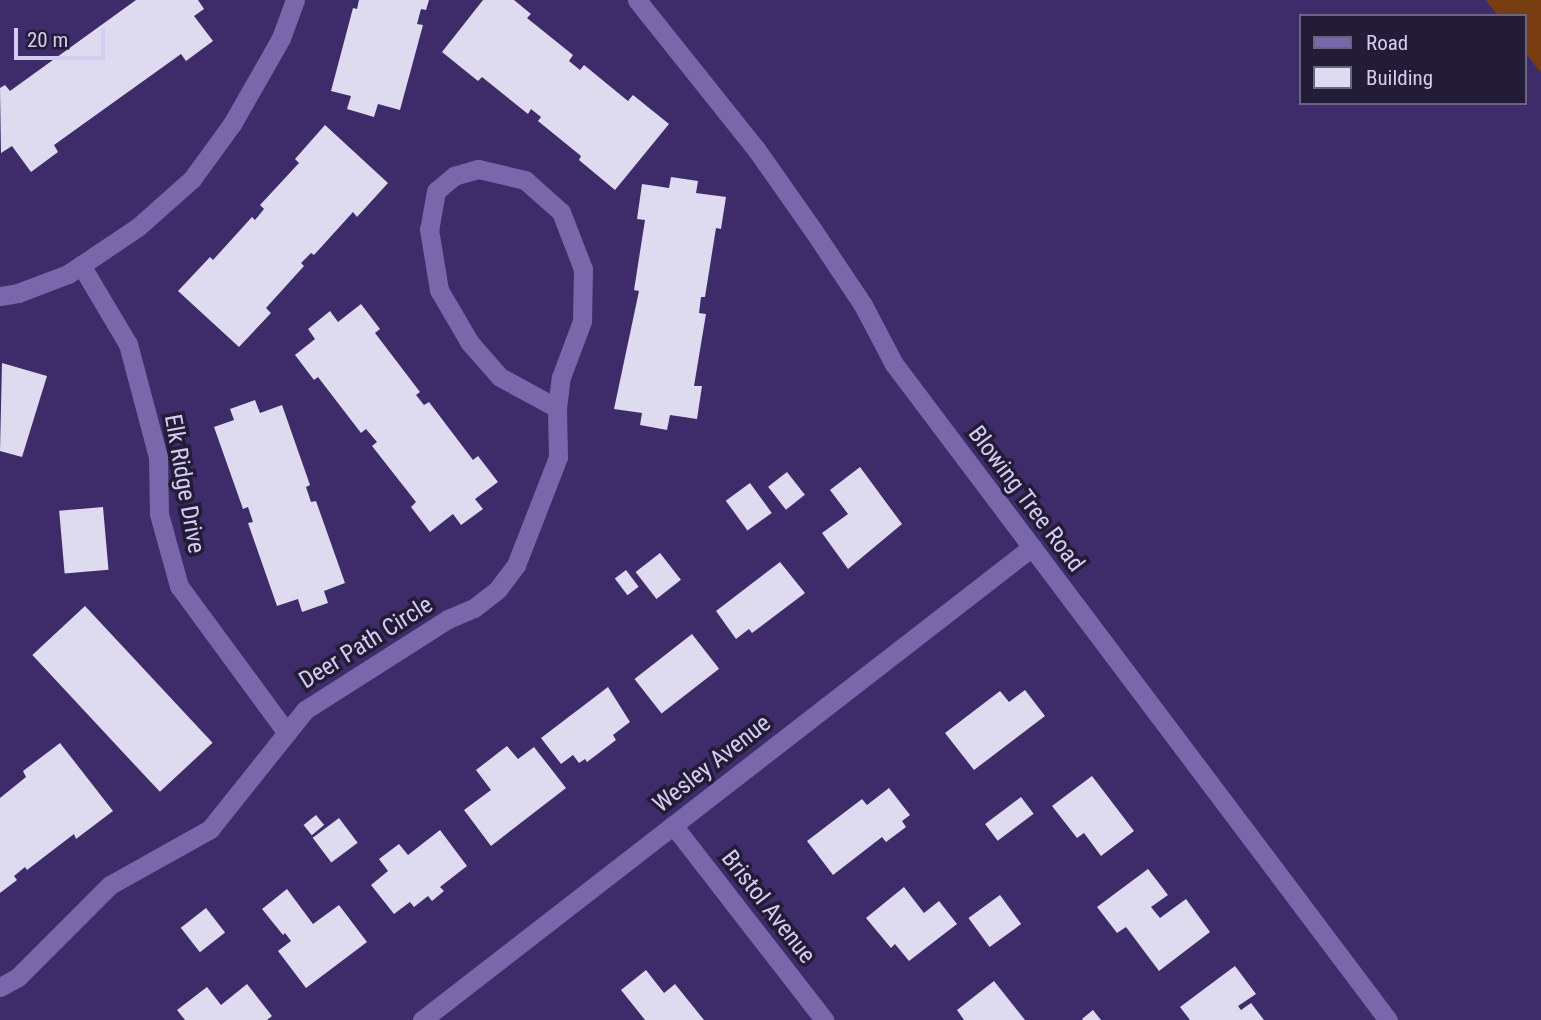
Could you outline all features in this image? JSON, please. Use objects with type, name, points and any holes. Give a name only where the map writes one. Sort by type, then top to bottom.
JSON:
[{"type":"street","points":[[0,296],[44,285],[81,265],[138,227],[192,179],[239,113],[281,38],[295,0]]},
{"type":"street","name":"Blowing Tree Road","points":[[637,0],[755,149],[863,306],[894,363],[1388,1020]]},
{"type":"street","name":"Deer Path Circle","points":[[0,987],[18,977],[110,885],[210,829],[305,710],[448,620],[474,608],[498,589],[516,565],[558,457],[557,408],[561,377],[582,321],[583,269],[561,212],[524,180],[478,169],[454,176],[436,191],[429,229],[439,290],[470,343],[500,377],[557,408]]},
{"type":"street","name":"Elk Ridge Drive","points":[[81,265],[128,344],[158,457],[159,514],[179,586],[286,733]]},
{"type":"street","name":"Wesley Avenue","points":[[422,1020],[1032,547]]},
{"type":"street","name":"Bristol Avenue","points":[[673,825],[824,1020]]},
{"type":"shaded area","points":[[1486,0],[1541,0],[1541,73],[1527,55],[1527,14],[1496,14]]},
{"type":"building","points":[[136,0],[198,0],[204,9],[194,16],[213,41],[186,61],[181,54],[54,145],[58,152],[31,172],[12,146],[1,153],[0,88],[5,85],[10,91]]},
{"type":"building","points":[[359,0],[429,0],[426,10],[421,9],[417,24],[423,25],[400,110],[378,104],[374,117],[347,109],[351,96],[331,91],[353,8],[357,9]]},
{"type":"building","points":[[483,0],[514,0],[531,14],[527,18],[573,55],[569,61],[580,70],[584,65],[628,101],[633,95],[669,124],[615,190],[579,160],[581,156],[538,121],[541,117],[531,109],[528,114],[482,77],[478,81],[442,52]]},
{"type":"building","points":[[325,125],[388,183],[357,217],[353,212],[314,255],[311,253],[301,263],[304,266],[266,308],[271,313],[239,347],[178,291],[210,257],[213,260],[252,217],[255,220],[264,209],[260,205],[299,163],[295,159]]},
{"type":"building","points":[[671,177],[698,181],[696,193],[726,197],[721,229],[716,228],[705,297],[701,297],[699,313],[706,314],[694,386],[702,386],[697,419],[670,415],[667,430],[640,425],[642,413],[614,409],[639,291],[634,290],[645,220],[637,219],[642,184],[669,188]]},
{"type":"building","points":[[361,304],[380,329],[375,333],[420,392],[416,395],[424,405],[429,402],[473,460],[478,456],[498,482],[475,499],[483,509],[461,525],[453,514],[430,532],[411,507],[416,502],[372,446],[377,442],[366,429],[361,433],[318,377],[314,380],[295,355],[315,339],[308,329],[330,311],[338,322]]},
{"type":"building","points":[[2,363],[47,376],[22,457],[0,451]]},
{"type":"building","points":[[255,400],[260,413],[282,405],[310,485],[306,487],[311,502],[316,501],[345,583],[324,591],[328,603],[302,612],[298,599],[277,606],[248,523],[253,522],[248,507],[243,509],[214,427],[234,420],[230,409]]},
{"type":"building","points":[[860,467],[902,524],[848,569],[822,533],[848,514],[830,490]]},
{"type":"building","points":[[787,472],[805,495],[786,510],[768,487]]},
{"type":"building","points":[[750,483],[772,513],[747,531],[726,501]]},
{"type":"building","points":[[103,507],[108,570],[65,574],[59,511]]},
{"type":"building","points":[[660,553],[681,580],[657,599],[636,572]]},
{"type":"building","points":[[780,562],[805,593],[752,633],[749,629],[736,639],[716,611]]},
{"type":"building","points":[[626,570],[639,587],[627,595],[615,578]]},
{"type":"building","points":[[85,606],[213,743],[160,792],[32,655]]},
{"type":"building","points":[[692,634],[719,669],[662,714],[634,679]]},
{"type":"building","points":[[608,687],[630,722],[613,735],[616,740],[587,762],[585,759],[579,763],[573,755],[561,764],[541,738]]},
{"type":"building","points":[[1025,690],[1045,716],[974,770],[945,733],[1000,691],[1009,702]]},
{"type":"building","points":[[60,743],[113,811],[76,839],[74,834],[27,870],[25,867],[14,876],[17,880],[0,893],[0,798],[26,777],[23,771]]},
{"type":"building","points":[[507,746],[518,759],[534,747],[566,788],[491,846],[464,810],[491,790],[476,770]]},
{"type":"building","points":[[1092,776],[1134,831],[1101,856],[1084,833],[1077,838],[1052,806]]},
{"type":"building","points":[[889,788],[910,815],[902,821],[906,827],[886,842],[882,837],[833,875],[807,841],[862,799],[867,805]]},
{"type":"building","points":[[1021,797],[1034,814],[998,841],[985,824]]},
{"type":"building","points":[[316,815],[324,825],[312,835],[304,825]]},
{"type":"building","points":[[339,818],[358,843],[331,863],[313,838]]},
{"type":"building","points":[[440,830],[467,866],[440,887],[444,891],[432,901],[428,896],[414,907],[410,902],[394,914],[371,885],[388,871],[379,859],[399,844],[408,855]]},
{"type":"building","points":[[1148,869],[1168,895],[1151,907],[1160,918],[1186,899],[1210,932],[1159,971],[1126,927],[1117,933],[1097,907]]},
{"type":"building","points":[[904,887],[924,913],[939,901],[957,924],[909,961],[895,944],[891,948],[866,918]]},
{"type":"building","points":[[287,889],[313,924],[339,905],[367,942],[306,988],[278,951],[291,941],[262,909]]},
{"type":"building","points":[[1000,895],[1021,924],[990,947],[968,918]]},
{"type":"building","points":[[206,908],[225,932],[200,952],[181,928]]},
{"type":"building","points":[[1235,966],[1256,994],[1238,1006],[1241,1010],[1251,1003],[1264,1020],[1190,1020],[1180,1007]]},
{"type":"building","points":[[646,970],[664,993],[675,984],[704,1020],[645,1020],[621,990]]},
{"type":"building","points":[[994,981],[1025,1020],[964,1020],[957,1010]]},
{"type":"building","points":[[247,984],[272,1016],[267,1020],[185,1020],[177,1010],[207,987],[221,1005]]},
{"type":"building","points":[[1093,1010],[1101,1020],[1082,1019]]}]
